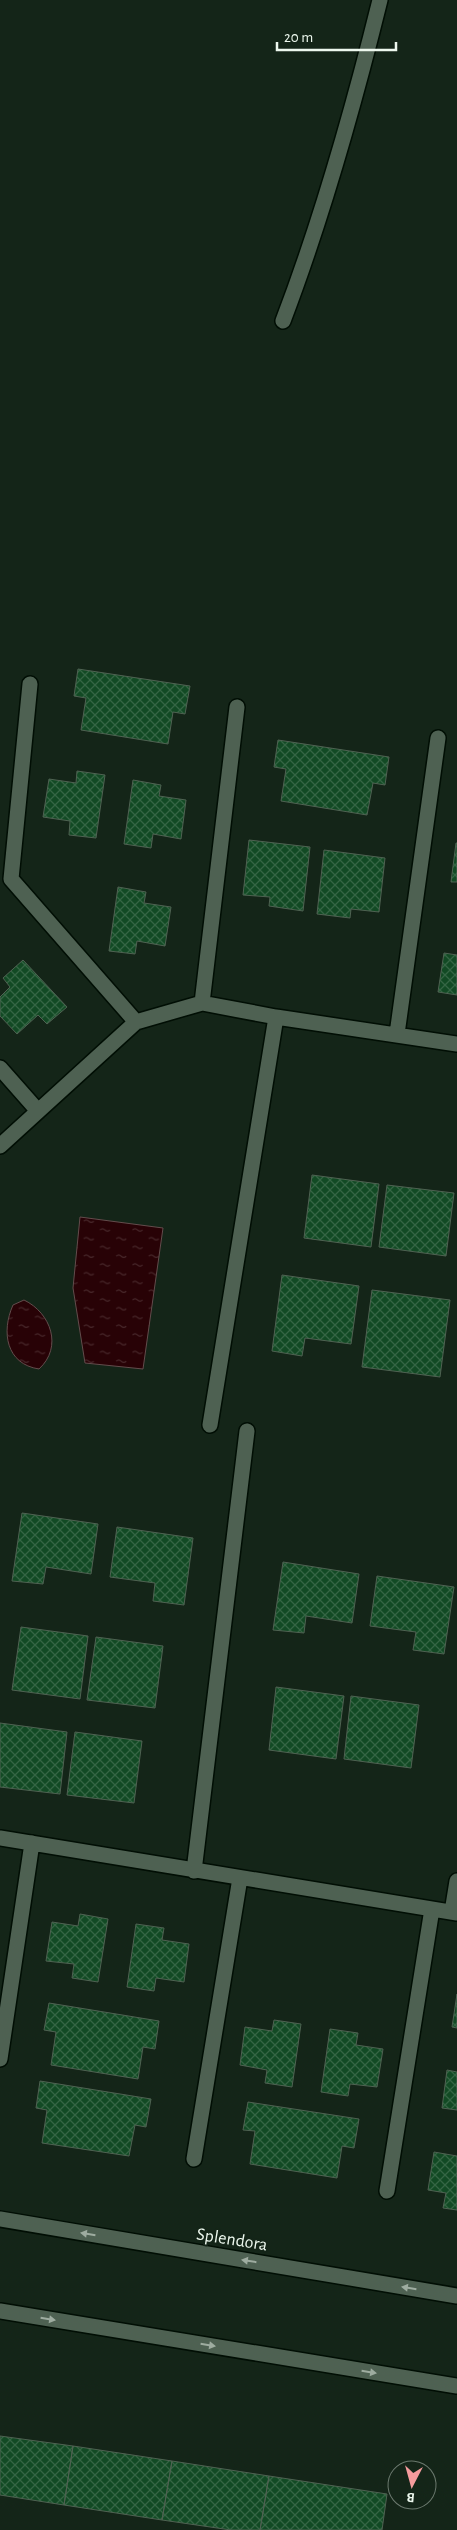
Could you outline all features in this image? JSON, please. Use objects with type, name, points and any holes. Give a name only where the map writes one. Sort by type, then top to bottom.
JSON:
[{"type":"street","points":[[283,321],[310,250],[352,113],[380,0]]},
{"type":"street","points":[[30,684],[11,879],[136,1022]]},
{"type":"street","points":[[202,1003],[237,707]]},
{"type":"street","points":[[397,1034],[438,738]]},
{"type":"street","points":[[0,1146],[136,1022],[202,1003],[276,1017],[457,1044]]},
{"type":"street","points":[[210,1425],[276,1017]]},
{"type":"street","points":[[0,1068],[38,1111]]},
{"type":"street","points":[[194,1870],[246,1431]]},
{"type":"street","points":[[0,1838],[455,1913],[457,1881]]},
{"type":"street","points":[[0,2059],[32,1843]]},
{"type":"street","points":[[194,2159],[240,1878]]},
{"type":"street","points":[[387,2191],[432,1909]]},
{"type":"street","name":"Splendora","points":[[0,2219],[457,2296]]},
{"type":"street","points":[[0,2311],[457,2386]]},
{"type":"water","points":[[80,1217],[163,1228],[143,1369],[85,1363],[73,1288]]},
{"type":"water","points":[[24,1300],[41,1313],[51,1331],[51,1351],[39,1369],[19,1361],[13,1354],[7,1336],[9,1315],[13,1305]]},
{"type":"building","points":[[78,669],[190,686],[185,714],[173,712],[168,744],[81,730],[86,698],[74,696]]},
{"type":"building","points":[[278,740],[389,757],[385,785],[373,783],[367,815],[281,801],[286,769],[274,767]]},
{"type":"building","points":[[77,771],[105,775],[96,838],[69,835],[70,821],[43,817],[49,779],[76,783]]},
{"type":"building","points":[[133,780],[161,785],[159,796],[186,800],[181,839],[153,834],[151,848],[124,844]]},
{"type":"building","points":[[249,840],[310,847],[303,911],[269,906],[270,897],[243,895]]},
{"type":"building","points":[[456,843],[457,882],[451,882]]},
{"type":"building","points":[[324,850],[385,858],[379,912],[351,909],[350,918],[317,914]]},
{"type":"building","points":[[118,887],[146,892],[144,903],[171,907],[165,946],[137,941],[135,954],[109,951]]},
{"type":"building","points":[[444,953],[457,955],[457,995],[438,992]]},
{"type":"building","points":[[23,960],[67,1007],[47,1024],[38,1015],[17,1034],[0,1016],[0,997],[10,987],[3,978]]},
{"type":"building","points":[[312,1175],[379,1184],[371,1247],[304,1238]]},
{"type":"building","points":[[387,1185],[454,1193],[446,1256],[379,1247]]},
{"type":"building","points":[[282,1275],[359,1286],[351,1344],[305,1338],[302,1356],[272,1351]]},
{"type":"building","points":[[372,1290],[450,1300],[440,1377],[362,1367]]},
{"type":"building","points":[[22,1513],[98,1524],[91,1574],[46,1567],[43,1584],[12,1581]]},
{"type":"building","points":[[117,1527],[193,1538],[184,1605],[153,1601],[155,1583],[110,1577]]},
{"type":"building","points":[[283,1562],[359,1574],[352,1623],[306,1616],[304,1633],[273,1630]]},
{"type":"building","points":[[377,1576],[454,1587],[444,1654],[413,1650],[416,1632],[370,1626]]},
{"type":"building","points":[[21,1627],[88,1636],[80,1699],[12,1690]]},
{"type":"building","points":[[96,1637],[163,1646],[155,1708],[87,1700]]},
{"type":"building","points":[[276,1687],[344,1696],[336,1759],[269,1750]]},
{"type":"building","points":[[351,1696],[419,1705],[411,1768],[344,1759]]},
{"type":"building","points":[[0,1723],[67,1732],[60,1794],[0,1787]]},
{"type":"building","points":[[75,1732],[142,1741],[134,1803],[67,1795]]},
{"type":"building","points":[[80,1914],[108,1919],[98,1982],[72,1978],[74,1964],[46,1961],[52,1922],[78,1926]]},
{"type":"building","points":[[136,1924],[164,1928],[162,1940],[189,1944],[184,1982],[156,1978],[154,1991],[127,1987]]},
{"type":"building","points":[[457,1994],[457,2028],[452,2027]]},
{"type":"building","points":[[49,2003],[159,2021],[155,2049],[143,2047],[138,2079],[51,2065],[56,2032],[44,2030]]},
{"type":"building","points":[[274,2020],[301,2024],[292,2087],[265,2083],[267,2070],[240,2065],[245,2027],[272,2031]]},
{"type":"building","points":[[330,2029],[358,2033],[356,2045],[383,2049],[377,2087],[350,2084],[348,2096],[321,2092]]},
{"type":"building","points":[[447,2070],[457,2072],[457,2110],[442,2108]]},
{"type":"building","points":[[40,2081],[151,2099],[146,2127],[135,2125],[129,2156],[42,2143],[47,2110],[36,2108]]},
{"type":"building","points":[[248,2102],[359,2119],[354,2148],[342,2146],[337,2178],[250,2164],[255,2131],[243,2130]]},
{"type":"building","points":[[434,2152],[457,2156],[457,2210],[443,2208],[446,2193],[428,2190]]},
{"type":"building","points":[[0,2436],[73,2446],[64,2505],[0,2495]]},
{"type":"building","points":[[73,2446],[172,2461],[162,2520],[64,2505]]},
{"type":"building","points":[[172,2461],[269,2476],[260,2530],[231,2530],[162,2520]]},
{"type":"building","points":[[269,2476],[387,2494],[382,2530],[260,2530]]}]
